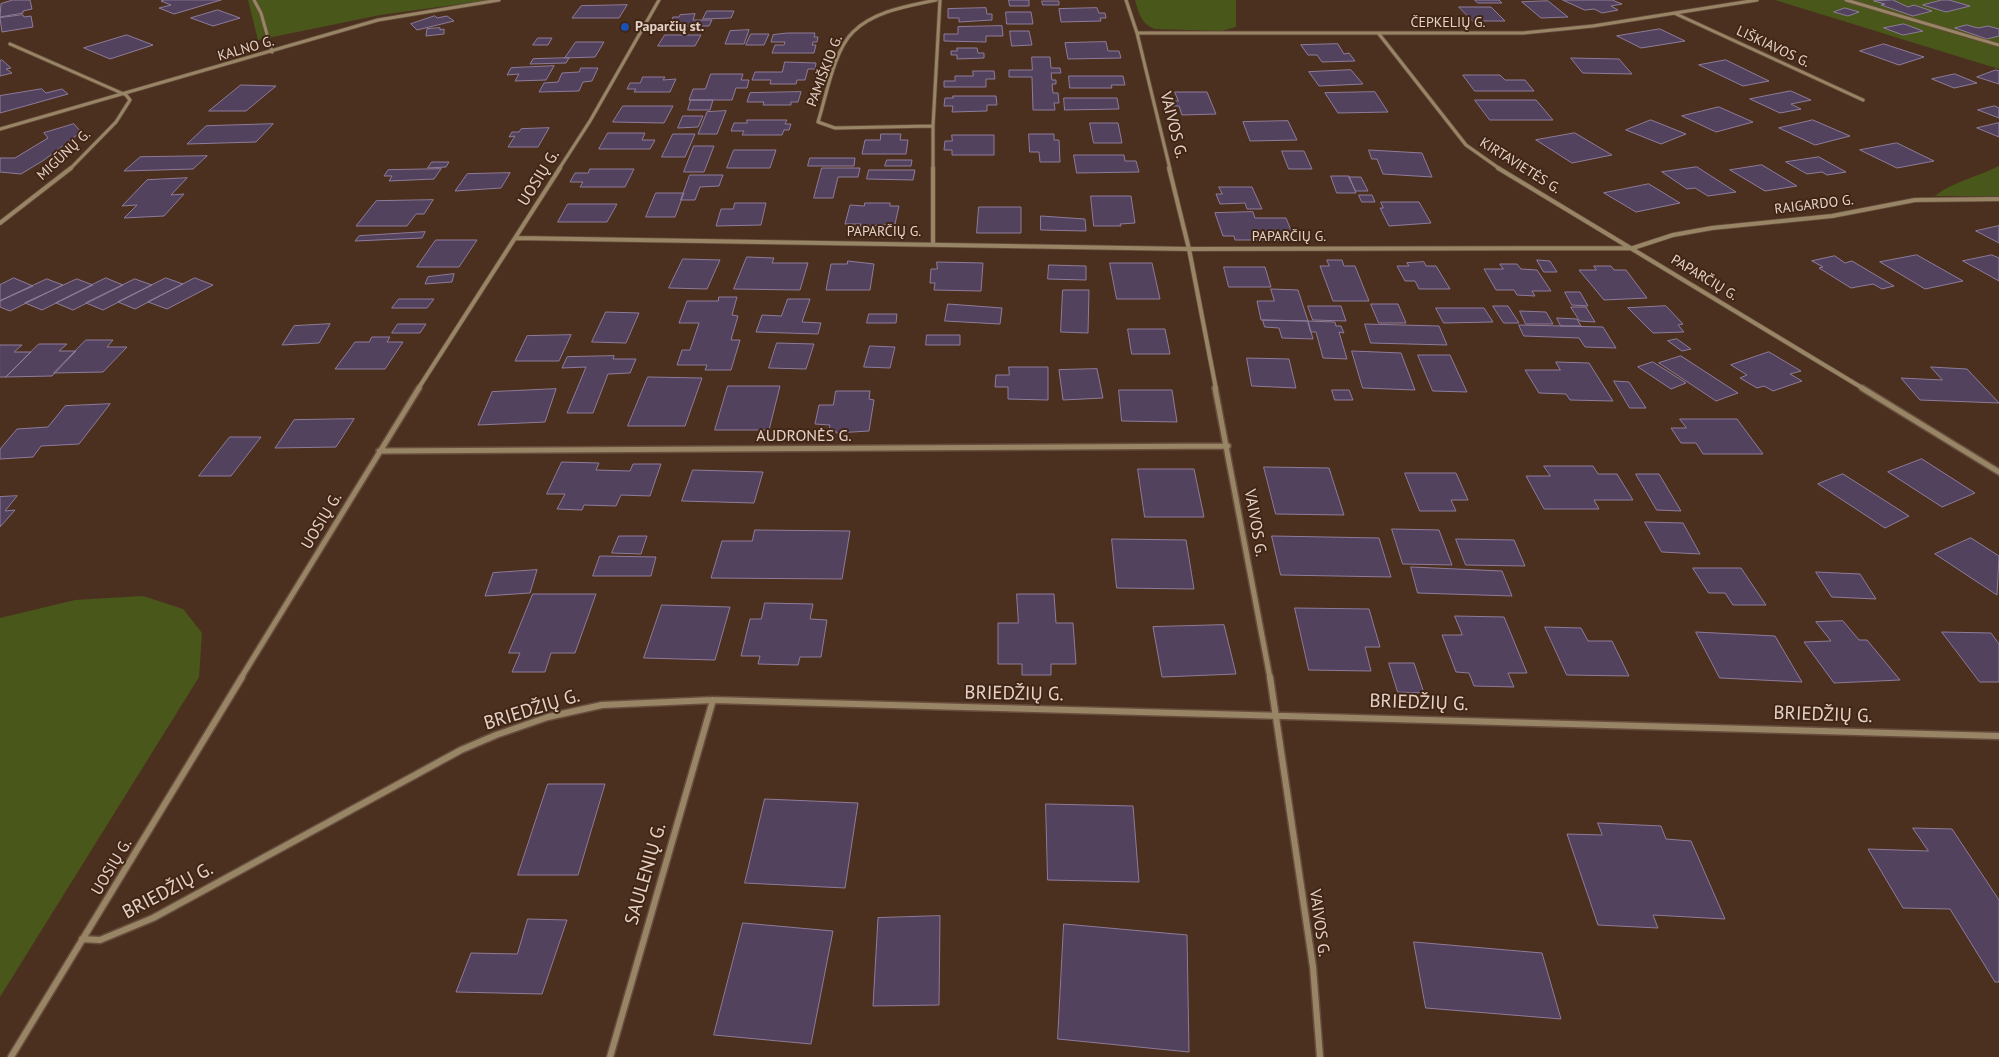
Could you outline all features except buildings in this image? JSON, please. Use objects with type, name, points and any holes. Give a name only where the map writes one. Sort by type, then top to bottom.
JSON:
[{"type":"street","points":[[254,0],[262,13],[272,52]]},
{"type":"street","name":"KALNO G.","points":[[0,129],[126,95],[396,16],[499,0]]},
{"type":"street","name":"UOSIŲ G.","points":[[11,1057],[379,451],[590,121],[659,0]]},
{"type":"street","name":"PAMIŠKIO G.","points":[[933,126],[835,128],[818,122],[843,49],[852,33],[893,10],[936,0]]},
{"type":"street","points":[[933,244],[933,126],[940,0]]},
{"type":"street","name":"VAIVOS G.","points":[[1126,0],[1137,33],[1189,249],[1228,446],[1277,714],[1313,967],[1320,1057]]},
{"type":"street","name":"ČEPKELIŲ G.","points":[[1137,33],[1523,33],[1593,26],[1757,0]]},
{"type":"street","points":[[1846,0],[1999,45]]},
{"type":"street","name":"LIŠKIAVOS G.","points":[[1674,13],[1863,100]]},
{"type":"street","name":"KIRTAVIETĖS G.","points":[[1379,34],[1466,145],[1482,158],[1633,248]]},
{"type":"street","points":[[10,44],[126,95]]},
{"type":"street","name":"MIGŪNŲ G.","points":[[0,223],[62,176],[82,156],[126,109],[130,100],[126,95]]},
{"type":"street","name":"RAIGARDO G.","points":[[1633,248],[1673,235],[1712,228],[1832,216],[1915,200],[1999,199]]},
{"type":"street","name":"PAPARČIŲ G.","points":[[516,238],[1189,249],[1633,248],[1999,472]]},
{"type":"street","name":"AUDRONĖS G.","points":[[379,451],[693,447],[901,449],[1228,446]]},
{"type":"street","name":"BRIEDŽIŲ G.","points":[[82,939],[100,940],[153,918],[461,750],[505,730],[556,714],[603,704],[713,700],[1277,714],[1999,736]]},
{"type":"street","name":"SAULENIŲ G.","points":[[610,1057],[713,700]]},
{"type":"green space","points":[[248,0],[490,0],[380,15],[258,40]]},
{"type":"green space","points":[[1135,0],[1236,0],[1236,27],[1221,31],[1155,29],[1150,27],[1139,14]]},
{"type":"green space","points":[[1775,0],[1999,0],[1999,69]]},
{"type":"green space","points":[[1999,166],[1999,196],[1935,196],[1958,183]]},
{"type":"green space","points":[[143,596],[183,609],[202,633],[199,677],[0,997],[0,618],[75,600]]},
{"type":"place","name":"Paparčių st.","points":[[625,27]]}]
